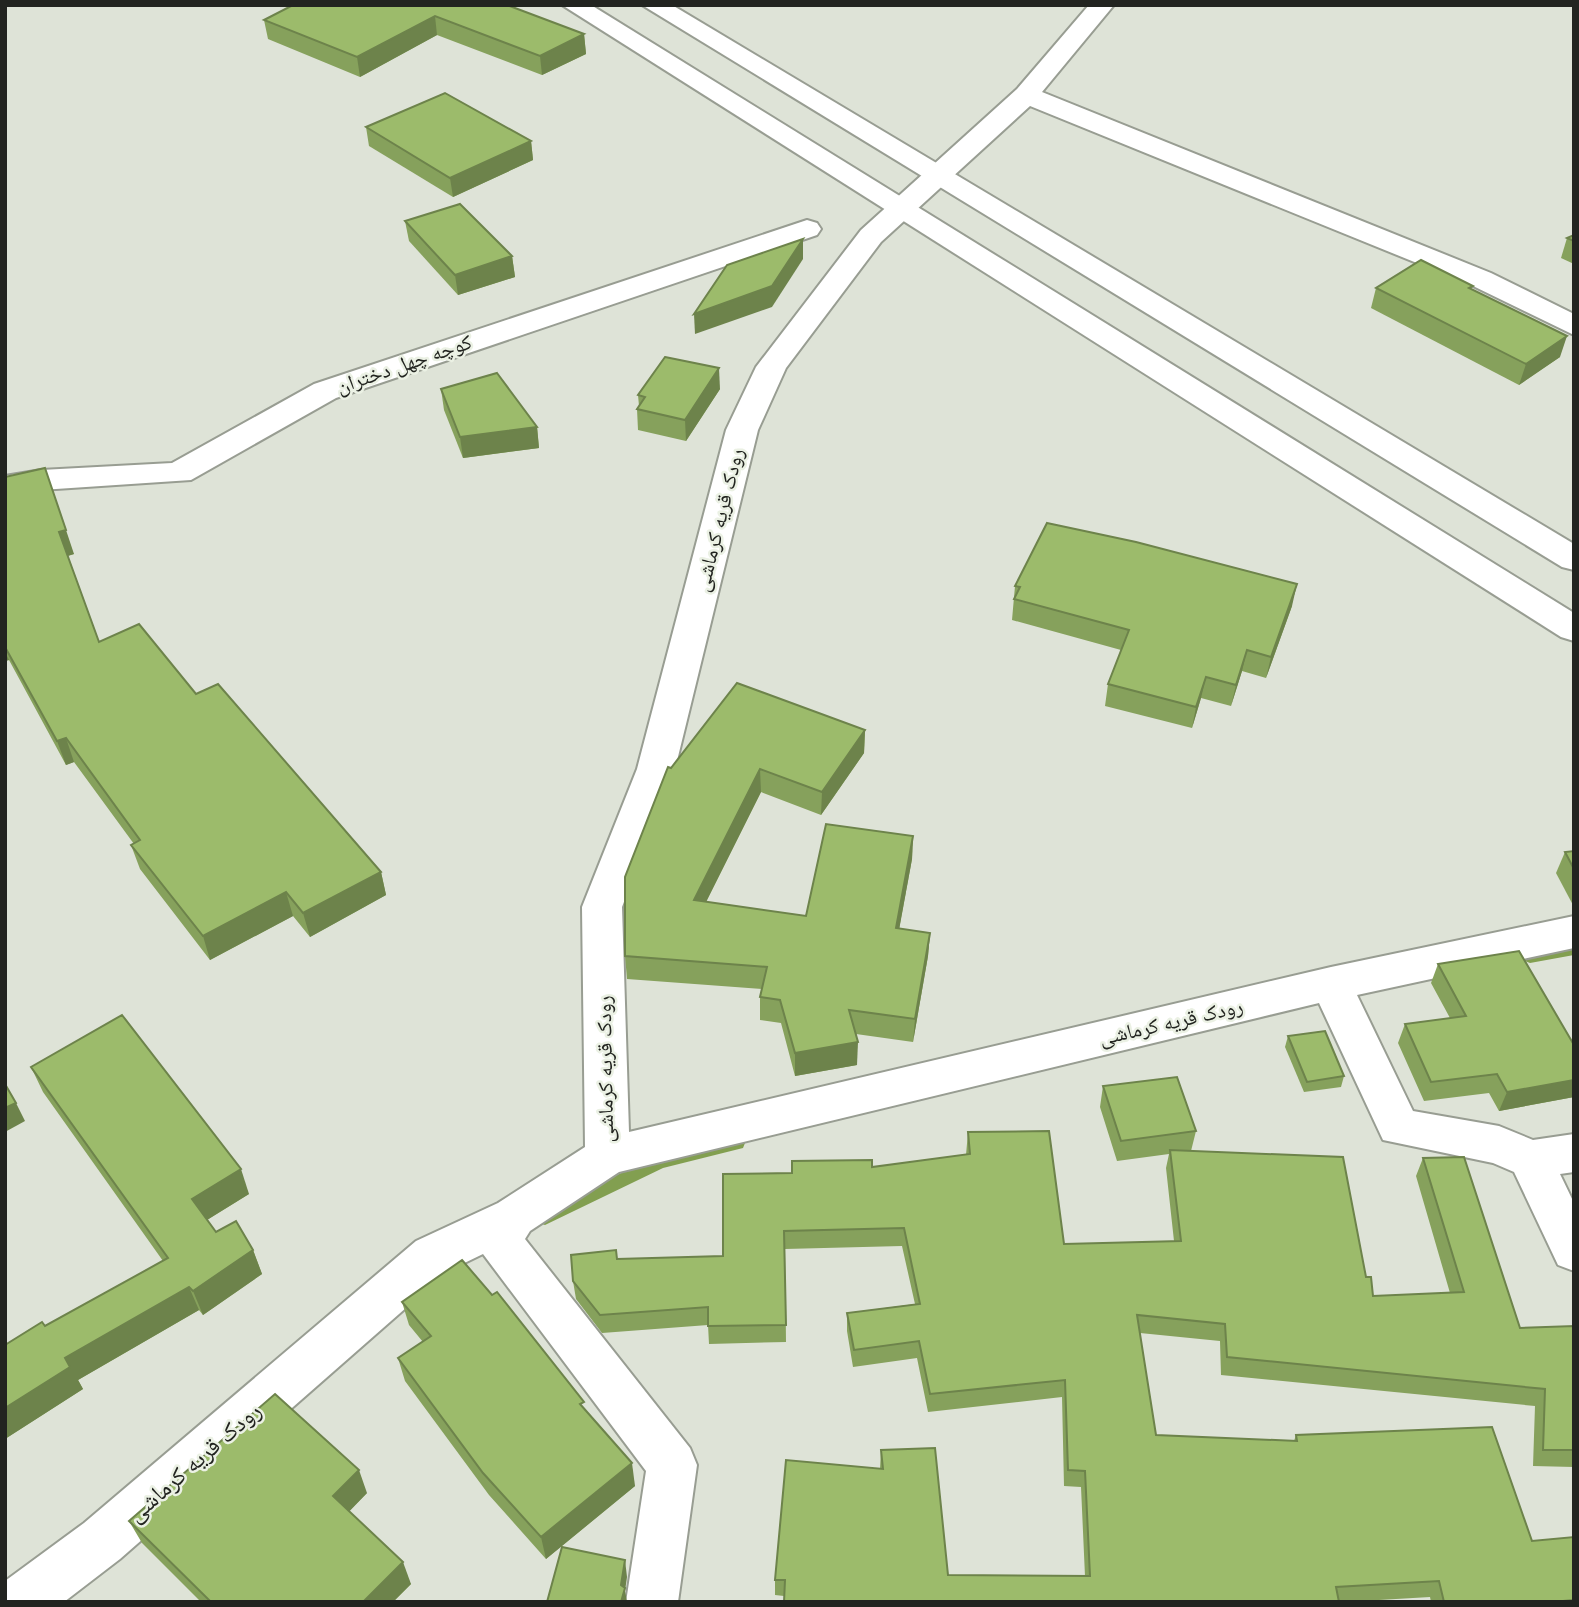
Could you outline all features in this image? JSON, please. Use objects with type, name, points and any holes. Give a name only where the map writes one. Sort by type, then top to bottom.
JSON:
[{"type":"street","points":[[574,5],[1574,629]]},
{"type":"street","points":[[654,5],[1574,559]]},
{"type":"street","name":"رودک قریه کرماشی","points":[[607,1156],[601,907],[656,769],[742,430],[771,367],[871,236],[1026,95],[1102,5]]},
{"type":"street","points":[[1026,95],[1481,279],[1574,326]]},
{"type":"street","name":"کوچه چهل دختران","points":[[5,486],[41,480],[179,473],[325,391],[807,229]]},
{"type":"street","name":"رودک قریه کرماشی","points":[[21,1602],[103,1541],[432,1256],[514,1217],[607,1156],[1331,984],[1574,932]]},
{"type":"street","points":[[1331,984],[1399,1127],[1499,1145],[1530,1158],[1574,1153]]},
{"type":"street","points":[[1530,1158],[1574,1251]]},
{"type":"street","points":[[514,1217],[499,1240],[672,1465],[652,1602]]},
{"type":"building","points":[[293,5],[507,5],[584,34],[540,56],[435,16],[357,57],[264,20]]},
{"type":"building","points":[[445,93],[531,141],[450,178],[366,127]]},
{"type":"building","points":[[460,204],[512,256],[455,275],[405,221]]},
{"type":"building","points":[[803,239],[772,286],[694,314],[727,265]]},
{"type":"building","points":[[1421,260],[1473,286],[1469,288],[1567,336],[1526,364],[1376,288]]},
{"type":"building","points":[[665,357],[719,368],[685,420],[637,409],[645,397],[638,395]]},
{"type":"building","points":[[497,373],[537,427],[460,437],[441,389]]},
{"type":"building","points":[[45,468],[66,530],[59,532],[99,642],[139,624],[196,694],[218,684],[381,872],[303,913],[286,892],[203,936],[131,845],[140,840],[66,738],[57,741],[5,647],[5,477]]},
{"type":"building","points":[[1047,523],[1136,542],[1297,584],[1271,657],[1247,650],[1236,685],[1206,677],[1196,707],[1108,684],[1129,630],[1014,599],[1020,587],[1015,586]]},
{"type":"building","points":[[737,683],[865,730],[822,792],[760,769],[694,900],[806,916],[826,824],[913,836],[896,928],[930,933],[915,1019],[849,1010],[858,1042],[795,1053],[780,1000],[760,997],[767,967],[625,956],[625,877],[668,767],[671,768]]},
{"type":"building","points":[[1574,851],[1574,869],[1565,852]]},
{"type":"building","points":[[1519,951],[1574,1045],[1574,1080],[1507,1092],[1497,1074],[1431,1082],[1405,1024],[1466,1016],[1438,964]]},
{"type":"building","points":[[122,1015],[241,1169],[192,1199],[216,1232],[236,1221],[253,1250],[193,1291],[189,1287],[65,1358],[70,1367],[5,1408],[5,1345],[42,1322],[45,1326],[168,1258],[31,1067]]},
{"type":"building","points":[[1325,1031],[1344,1076],[1307,1082],[1288,1036]]},
{"type":"building","points":[[1177,1077],[1196,1131],[1121,1141],[1103,1086]]},
{"type":"building","points":[[5,1084],[16,1103],[5,1108]]},
{"type":"building","points":[[1049,1131],[1064,1244],[1181,1241],[1170,1150],[1343,1157],[1366,1277],[1371,1277],[1373,1296],[1464,1292],[1423,1158],[1464,1157],[1520,1328],[1574,1326],[1574,1450],[1543,1450],[1545,1389],[1227,1357],[1225,1324],[1137,1315],[1156,1435],[1297,1441],[1296,1435],[1492,1427],[1532,1541],[1574,1537],[1574,1600],[1444,1602],[1439,1581],[1336,1587],[1339,1602],[784,1602],[785,1580],[775,1580],[786,1460],[883,1469],[881,1450],[935,1448],[948,1575],[1090,1576],[1085,1471],[1068,1470],[1065,1380],[930,1394],[919,1341],[854,1350],[847,1313],[920,1304],[904,1228],[784,1231],[786,1325],[708,1326],[708,1307],[600,1315],[573,1281],[571,1255],[616,1250],[617,1259],[723,1256],[723,1174],[792,1173],[792,1161],[872,1160],[872,1167],[970,1154],[968,1132]]},
{"type":"building","points":[[462,1260],[492,1295],[497,1292],[584,1402],[580,1404],[632,1463],[541,1537],[483,1473],[398,1358],[431,1336],[402,1302]]},
{"type":"building","points":[[275,1394],[359,1470],[333,1496],[403,1562],[363,1602],[211,1602],[129,1521]]},
{"type":"building","points":[[562,1547],[625,1560],[621,1585],[625,1588],[621,1602],[547,1602]]},
{"type":"waterway","points":[[1530,957],[1574,949]]},
{"type":"waterway","points":[[545,1218],[660,1162],[737,1143]]}]
